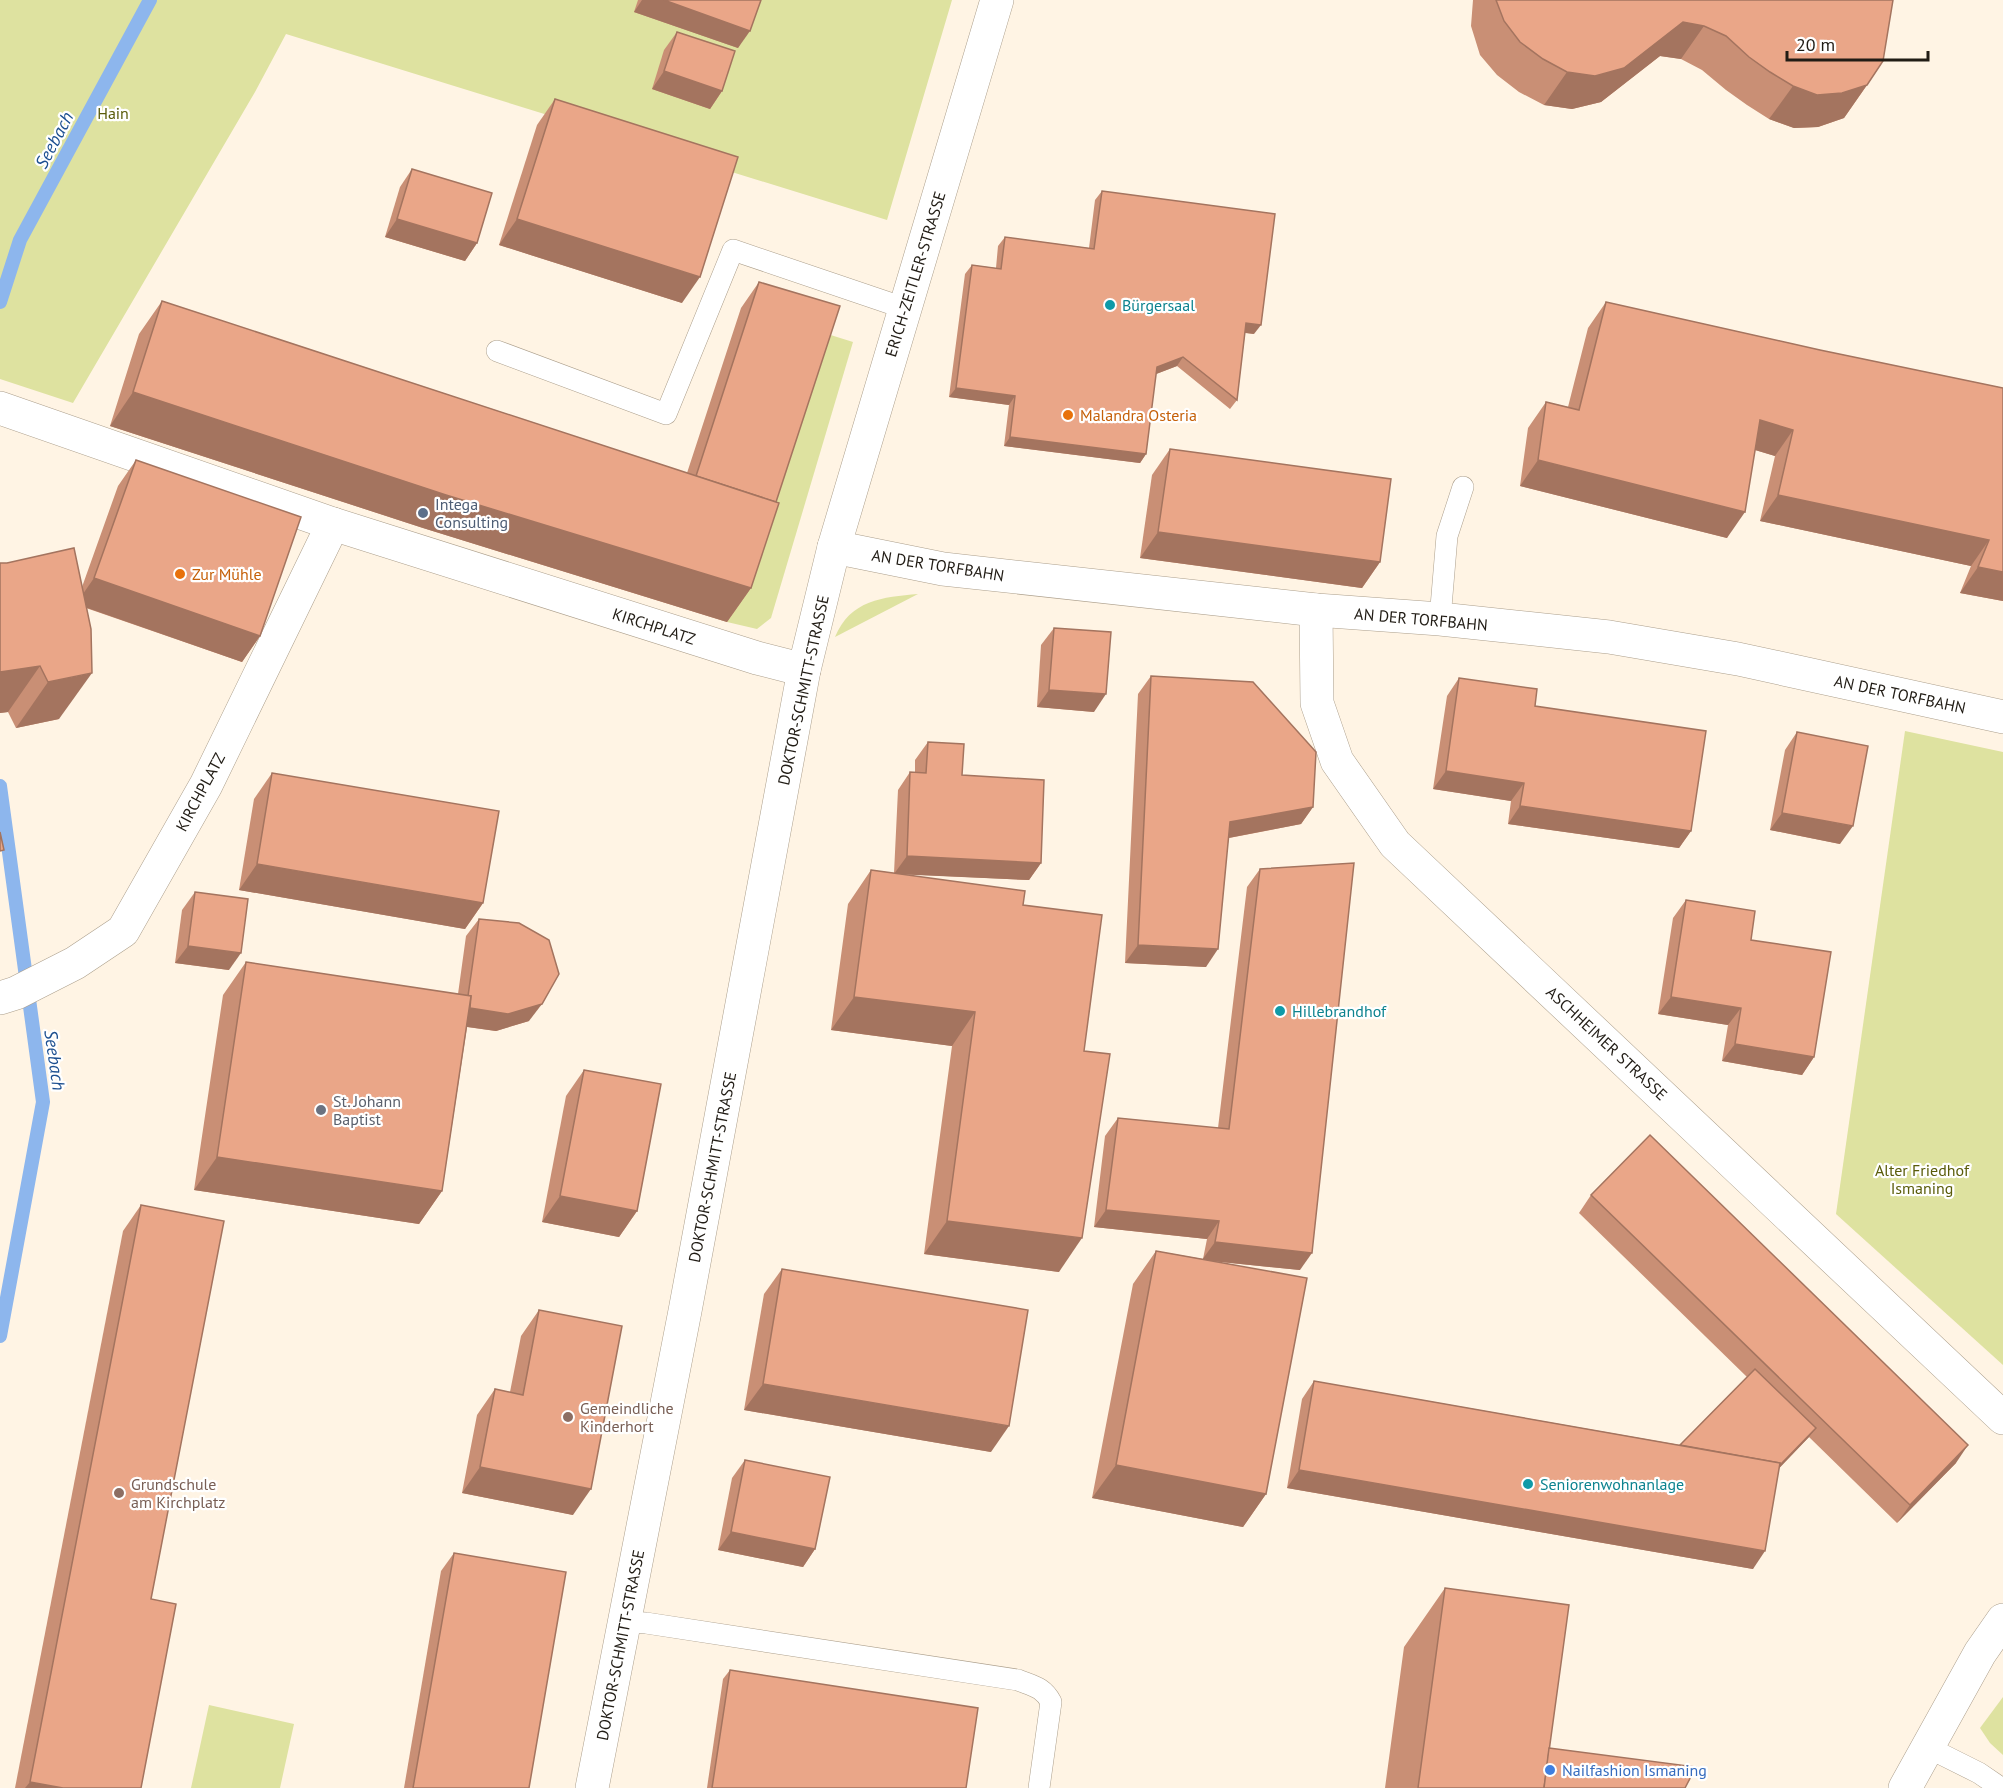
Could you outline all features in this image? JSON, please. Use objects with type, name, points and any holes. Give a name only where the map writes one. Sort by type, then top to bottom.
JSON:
[{"type":"street","name":"ERICH-ZEITLER-STRASSE","points":[[834,548],[997,0]]},
{"type":"street","name":"KIRCHPLATZ","points":[[14,413],[333,524],[758,658],[804,670]]},
{"type":"street","name":"KIRCHPLATZ","points":[[8,995],[75,963],[123,931],[206,785],[333,524]]},
{"type":"street","name":"AN DER TORFBAHN","points":[[834,548],[943,569],[1316,610],[1440,619],[1609,637],[1738,658],[2003,717]]},
{"type":"street","name":"DOKTOR-SCHMITT-STRASSE","points":[[592,1788],[687,1300],[804,670],[834,548]]},
{"type":"street","name":"ASCHHEIMER STRASSE","points":[[1316,610],[1317,703],[1337,761],[1395,844],[2003,1418]]},
{"type":"street","points":[[1905,1788],[1980,1653],[2003,1620]]},
{"type":"lane","points":[[497,351],[666,414],[733,250],[904,308]]},
{"type":"lane","points":[[1440,619],[1447,536],[1463,487]]},
{"type":"lane","points":[[625,1622],[646,1623],[1018,1680],[1035,1686],[1046,1692],[1051,1702],[1039,1788]]},
{"type":"lane","points":[[1927,1747],[1979,1773],[2001,1788]]},
{"type":"green space","name":"Hain","points":[[0,0],[952,0],[887,220],[286,34],[255,92],[73,403],[0,379]]},
{"type":"green space","points":[[821,332],[853,342],[771,618],[757,629],[727,622]]},
{"type":"green space","points":[[918,594],[835,637],[849,615],[859,608],[880,599]]},
{"type":"green space","name":"Alter Friedhof Ismaning","points":[[1905,731],[2003,752],[2003,1365],[1836,1214]]},
{"type":"green space","points":[[2003,1697],[2003,1755],[1990,1743],[1980,1728]]},
{"type":"green space","points":[[209,1705],[294,1724],[280,1788],[191,1788]]},
{"type":"building","points":[[664,0],[761,0],[750,31]]},
{"type":"building","points":[[1496,0],[1893,0],[1883,61],[1867,85],[1842,93],[1817,95],[1793,86],[1770,72],[1726,36],[1704,26],[1683,22],[1624,68],[1595,76],[1567,72],[1543,59],[1520,42],[1504,21]]},
{"type":"building","points":[[677,32],[735,51],[722,91],[664,71]]},
{"type":"building","points":[[555,99],[738,157],[700,277],[517,219]]},
{"type":"building","points":[[412,169],[492,193],[477,243],[397,219]]},
{"type":"building","name":"Bürgersaal","points":[[1102,191],[1275,214],[1261,325],[1246,323],[1237,400],[1183,357],[1157,367],[1146,454],[1010,437],[1015,396],[956,388],[972,265],[1001,269],[1005,237],[1094,249]]},
{"type":"building","points":[[759,282],[840,306],[776,502],[696,476]]},
{"type":"building","points":[[162,301],[779,503],[751,588],[446,495],[133,392]]},
{"type":"building","points":[[1606,302],[2003,388],[2003,572],[1978,567],[1989,540],[1778,495],[1793,430],[1760,420],[1745,512],[1538,460],[1546,402],[1579,410]]},
{"type":"building","points":[[1170,449],[1391,479],[1380,562],[1158,532]]},
{"type":"building","name":"Zur Mühle","points":[[136,460],[301,517],[260,636],[94,578]]},
{"type":"building","points":[[74,548],[91,629],[92,673],[48,682],[40,666],[0,672],[0,563]]},
{"type":"building","points":[[1054,628],[1111,632],[1106,694],[1049,690]]},
{"type":"building","points":[[1151,676],[1253,682],[1316,752],[1313,807],[1230,822],[1218,949],[1138,945]]},
{"type":"building","points":[[1459,678],[1537,689],[1535,706],[1706,731],[1691,831],[1520,806],[1524,783],[1446,771]]},
{"type":"building","points":[[1797,732],[1868,746],[1853,826],[1782,813]]},
{"type":"building","points":[[928,742],[964,744],[962,775],[1044,780],[1041,863],[907,856],[910,772],[926,773]]},
{"type":"building","points":[[272,773],[499,811],[483,903],[257,864]]},
{"type":"building","points":[[0,832],[4,850],[0,851]]},
{"type":"building","name":"Hillebrandhof","points":[[1354,863],[1312,1253],[1215,1242],[1219,1221],[1106,1210],[1118,1118],[1229,1129],[1260,869]]},
{"type":"building","points":[[871,870],[1025,891],[1023,905],[1102,915],[1084,1051],[1110,1054],[1082,1238],[947,1221],[975,1012],[854,997]]},
{"type":"building","points":[[195,892],[248,899],[241,953],[188,946]]},
{"type":"building","points":[[1686,900],[1755,911],[1751,940],[1831,952],[1814,1057],[1735,1044],[1741,1008],[1671,997]]},
{"type":"building","points":[[479,919],[519,923],[549,940],[559,974],[542,1004],[508,1014],[470,1008],[471,996],[468,996]]},
{"type":"building","name":"St. Johann Baptist","points":[[246,962],[471,996],[442,1191],[217,1157]]},
{"type":"building","points":[[584,1070],[661,1084],[637,1211],[560,1196]]},
{"type":"building","points":[[1650,1135],[1968,1445],[1910,1505],[1591,1195]]},
{"type":"building","name":"Grundschule am Kirchplatz","points":[[141,1205],[224,1221],[151,1599],[176,1604],[141,1788],[63,1788],[30,1782]]},
{"type":"building","points":[[1156,1251],[1307,1278],[1266,1494],[1116,1465]]},
{"type":"building","points":[[782,1269],[1028,1310],[1009,1426],[763,1384]]},
{"type":"building","points":[[539,1310],[622,1326],[591,1489],[480,1467],[495,1389],[523,1395]]},
{"type":"building","points":[[1755,1369],[1816,1428],[1780,1465],[1780,1463],[1680,1445]]},
{"type":"building","name":"Seniorenwohnanlage","points":[[1314,1381],[1780,1463],[1765,1551],[1299,1470]]},
{"type":"building","points":[[745,1460],[830,1477],[815,1549],[731,1532]]},
{"type":"building","points":[[454,1553],[566,1572],[529,1788],[413,1788]]},
{"type":"building","points":[[1445,1588],[1569,1605],[1544,1788],[1418,1788]]},
{"type":"building","points":[[730,1670],[978,1708],[966,1788],[712,1788]]},
{"type":"building","points":[[1549,1748],[1696,1767],[1685,1788],[1544,1788]]},
{"type":"waterway","name":"Seebach","points":[[0,302],[20,240],[150,0]]},
{"type":"waterway","name":"Seebach","points":[[0,786],[43,1102],[0,1336]]},
{"type":"place","name":"Bürgersaal","points":[[1110,305]]},
{"type":"place","name":"Malandra Osteria","points":[[1068,415]]},
{"type":"place","name":"Intega Consulting","points":[[423,513]]},
{"type":"place","name":"Zur Mühle","points":[[180,574]]},
{"type":"place","name":"Hillebrandhof","points":[[1280,1011]]},
{"type":"place","name":"St. Johann Baptist","points":[[321,1110]]},
{"type":"place","name":"Gemeindliche Kinderhort","points":[[568,1417]]},
{"type":"place","name":"Seniorenwohnanlage","points":[[1528,1484]]},
{"type":"place","name":"Grundschule am Kirchplatz","points":[[119,1493]]},
{"type":"place","name":"Nailfashion Ismaning","points":[[1550,1770]]}]
